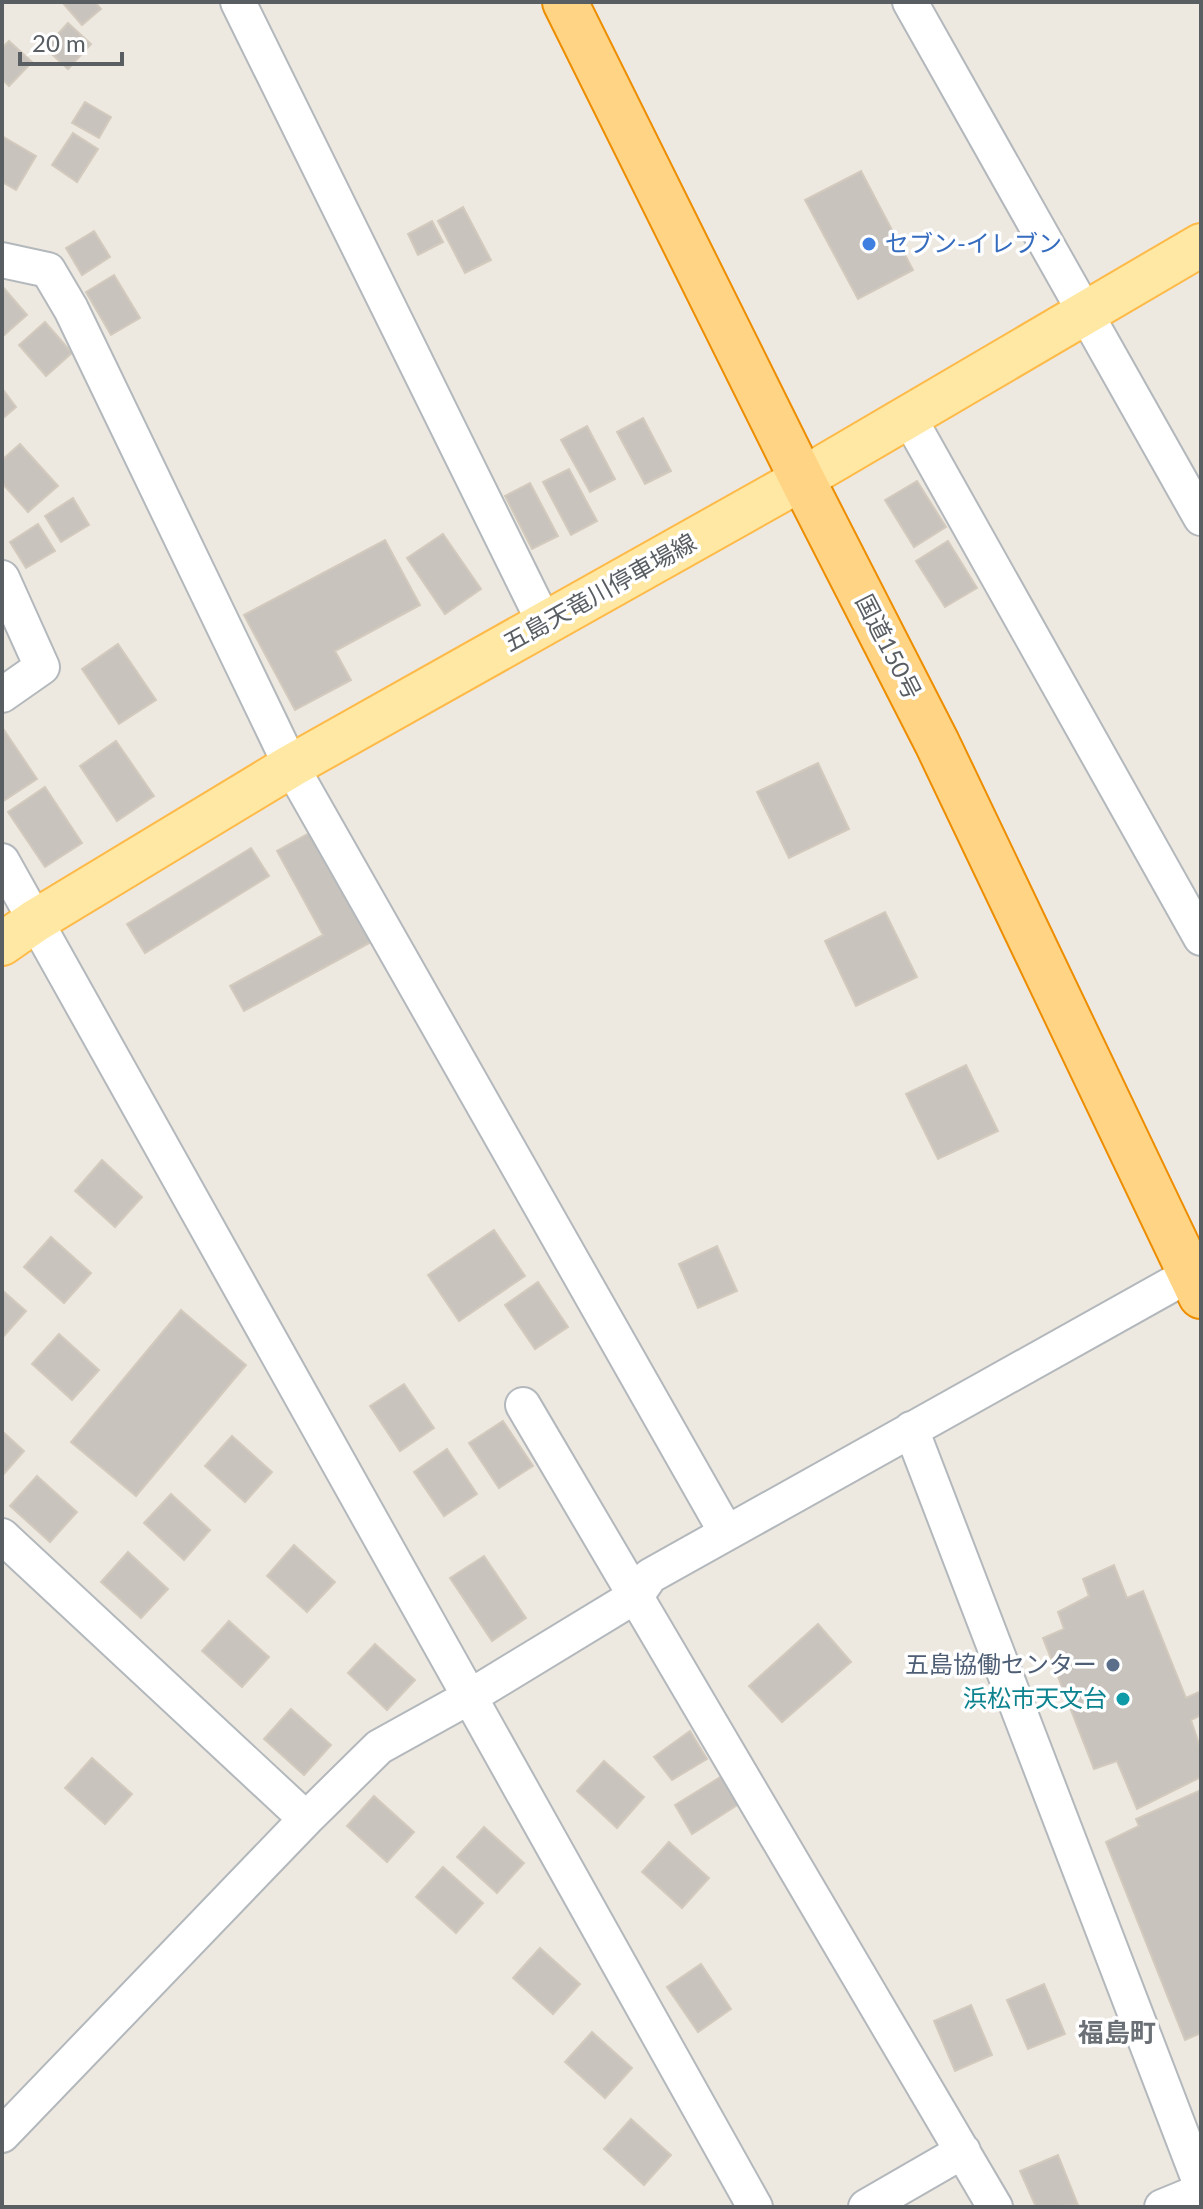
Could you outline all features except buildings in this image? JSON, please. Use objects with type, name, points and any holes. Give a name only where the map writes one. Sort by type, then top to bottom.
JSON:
[{"type":"highway","name":"国道150号","points":[[565,2],[937,743],[1197,1279]]},
{"type":"main road","name":"五島天竜川停車場線","points":[[18,932],[291,766],[802,479],[1201,245]]},
{"type":"street","points":[[238,2],[545,624]]},
{"type":"street","points":[[910,2],[1201,518]]},
{"type":"street","points":[[2,260],[48,270],[71,309],[291,766],[726,1532]]},
{"type":"street","points":[[908,416],[1201,938]]},
{"type":"street","points":[[2,578],[42,667],[2,695]]},
{"type":"street","points":[[2,861],[18,932],[471,1696],[755,2207]]},
{"type":"street","points":[[2,2135],[379,1747],[471,1696],[637,1595],[650,1576],[726,1532],[911,1429],[1197,1279]]},
{"type":"street","points":[[523,1405],[995,2207]]},
{"type":"street","points":[[911,1429],[1201,2185]]},
{"type":"street","points":[[2,1536],[306,1819]]},
{"type":"street","points":[[866,2207],[963,2151]]},
{"type":"street","points":[[1162,2207],[1201,2191]]},
{"type":"place","name":"セブン-イレブン","points":[[869,244]]},
{"type":"place","name":"五島協働センター","points":[[1113,1665]]},
{"type":"place","name":"浜松市天文台","points":[[1123,1699]]},
{"type":"district","name":"福島町","points":[[1117,2033]]}]
